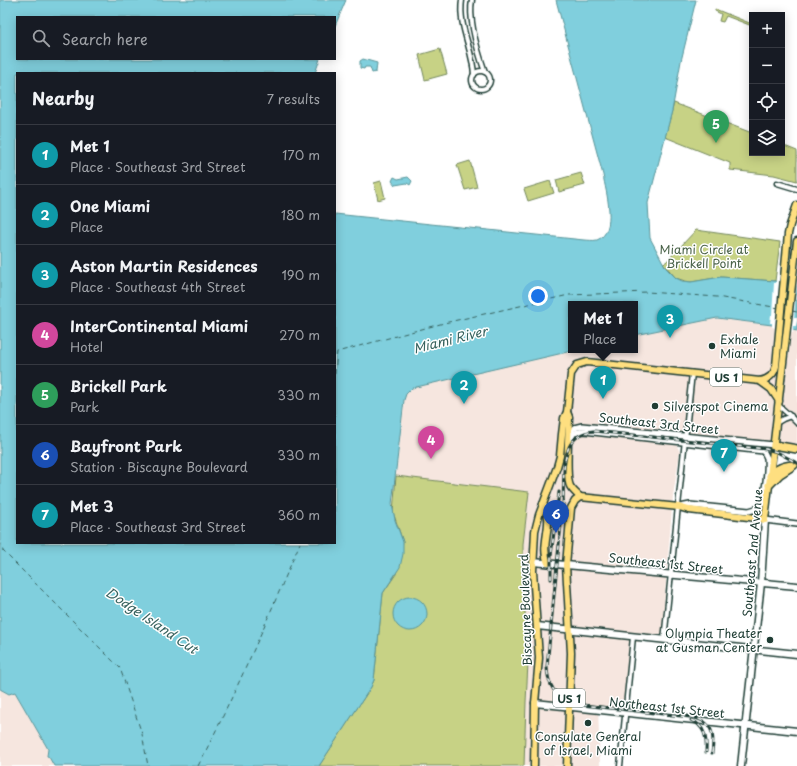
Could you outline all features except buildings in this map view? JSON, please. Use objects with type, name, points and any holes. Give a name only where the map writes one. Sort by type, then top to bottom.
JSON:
[{"type":"highway","points":[[774,445],[797,449]]},
{"type":"highway","points":[[770,476],[777,469],[795,465]]},
{"type":"highway","points":[[769,485],[780,474],[795,465]]},
{"type":"main road","points":[[760,381],[769,378],[774,373],[786,254],[790,225],[797,205]]},
{"type":"main road","name":"Southeast 2nd Avenue","points":[[741,766],[761,583],[765,520],[797,241]]},
{"type":"main road","name":"Biscayne Boulevard","points":[[534,766],[535,703],[539,664],[533,562],[536,527],[557,467],[562,447],[564,418],[567,412],[572,371],[577,365],[587,362],[692,373]]},
{"type":"main road","name":"US 1","points":[[692,373],[760,381]]},
{"type":"main road","points":[[760,381],[771,390],[779,403]]},
{"type":"main road","points":[[567,412],[569,416],[569,482],[570,487],[580,497],[678,507],[689,510],[765,520]]},
{"type":"main road","points":[[562,447],[569,433]]},
{"type":"main road","name":"US 1","points":[[567,766],[571,664],[566,565],[571,508],[575,501],[580,497]]},
{"type":"main road","points":[[543,504],[549,515],[545,555],[548,563]]},
{"type":"main road","name":"Southeast 1st Street","points":[[533,562],[726,581],[797,586]]},
{"type":"main road","points":[[536,626],[797,654]]},
{"type":"main road","name":"Northeast 1st Street","points":[[535,703],[569,708],[797,732]]},
{"type":"street","points":[[462,0],[462,25],[474,65],[472,80],[474,86],[479,89],[484,89],[490,82],[489,76],[485,72],[472,25],[472,0]]},
{"type":"street","points":[[474,74],[479,71],[485,72]]},
{"type":"street","points":[[777,183],[797,189]]},
{"type":"street","points":[[664,640],[692,373]]},
{"type":"street","points":[[779,403],[797,424]]},
{"type":"street","points":[[776,423],[783,418],[791,416]]},
{"type":"street","name":"Southeast 3rd Street","points":[[569,433],[574,428],[582,426],[774,445]]},
{"type":"street","name":"Southeast 3rd Street","points":[[569,440],[574,433],[584,431],[763,451]]},
{"type":"street","name":"Southeast 2nd Avenue","points":[[678,507],[690,505],[749,512],[759,508],[762,503],[767,468],[766,456],[758,443]]},
{"type":"street","name":"Southeast 2nd Avenue","points":[[767,468],[773,459]]},
{"type":"street","points":[[765,520],[797,524]]},
{"type":"street","points":[[620,766],[633,637]]},
{"type":"shaded area","points":[[714,318],[772,325],[797,331],[797,444],[678,433],[676,444],[680,452],[673,496],[661,643],[641,641],[629,644],[623,708],[598,706],[600,766],[524,766],[528,663],[523,578],[523,544],[529,492],[396,476],[404,396],[414,387],[568,352],[638,353],[638,334]]},
{"type":"shaded area","points":[[0,689],[9,694],[15,692],[48,749],[47,756],[54,766],[0,766]]},
{"type":"green space","points":[[715,9],[749,23],[749,25],[726,16],[723,22],[719,21],[721,14],[715,11]]},
{"type":"green space","points":[[440,49],[447,74],[425,80],[419,55]]},
{"type":"green space","points":[[674,103],[749,132],[749,156],[785,156],[785,146],[797,151],[797,181],[774,175],[730,170],[730,163],[665,137]]},
{"type":"green space","points":[[470,161],[477,187],[465,190],[457,165]]},
{"type":"green space","points":[[581,173],[585,185],[559,192],[556,180]]},
{"type":"green space","points":[[381,181],[385,198],[378,200],[374,183]]},
{"type":"green space","points":[[550,181],[554,193],[528,201],[524,189]]},
{"type":"green space","name":"Miami Circle at Brickell Point","points":[[696,230],[780,242],[775,281],[721,277],[691,282],[676,278],[663,263],[666,262]]},
{"type":"green space","points":[[396,476],[529,492],[523,544],[523,578],[528,663],[524,766],[319,766],[371,687],[374,680],[383,593],[396,574],[403,542],[393,512]]},
{"type":"water","points":[[0,0],[346,0],[336,24],[336,16],[16,16],[16,60],[320,60],[315,72],[16,72],[16,544],[336,544],[336,214],[597,240],[603,236],[607,229],[609,220],[608,201],[603,175],[556,0],[696,0],[681,61],[672,111],[648,203],[650,238],[666,268],[676,278],[682,281],[691,282],[721,277],[775,281],[797,286],[797,331],[772,325],[717,318],[638,334],[638,301],[568,301],[568,352],[412,388],[406,394],[404,400],[392,504],[395,520],[403,542],[403,554],[400,567],[383,593],[374,680],[371,687],[319,766],[54,766],[47,756],[48,749],[15,692],[9,694],[0,689]]},
{"type":"water","points":[[363,59],[377,63],[376,72],[372,73],[370,67],[365,67],[364,69],[360,68],[360,61]]},
{"type":"water","points":[[394,177],[398,179],[408,177],[412,181],[410,185],[407,183],[395,185],[392,181]]},
{"type":"water","points":[[413,597],[420,599],[425,604],[427,614],[425,624],[420,629],[407,631],[400,629],[395,624],[393,611],[395,604],[400,599]]},
{"type":"pier","points":[[776,279],[797,284],[794,317],[797,318],[797,321],[796,326],[793,326],[793,332],[772,327],[772,323],[770,323],[774,283],[776,283]]},
{"type":"ferry route","points":[[336,363],[337,352],[444,323],[569,295],[647,292],[717,297],[779,308]]},
{"type":"ferry route","points":[[792,311],[797,312]]},
{"type":"ferry route","points":[[0,541],[3,551],[120,668],[142,734],[148,766]]},
{"type":"ferry route","points":[[198,766],[239,683],[300,544]]},
{"type":"railway","points":[[712,753],[712,734],[707,724],[703,721],[690,717],[573,704],[557,695],[551,685],[547,673],[547,666],[563,504],[564,467],[567,453],[571,443],[576,438],[594,431],[766,449],[777,452],[797,463]]},
{"type":"railway","points":[[551,579],[551,556],[559,492]]},
{"type":"railway","points":[[691,720],[696,723],[704,733],[706,752]]},
{"type":"place","name":"Brickell Park","points":[[716,143]]},
{"type":"place","name":"Aston Martin Residences","points":[[670,338]]},
{"type":"place","name":"Exhale Miami","points":[[712,346]]},
{"type":"place","name":"Met 1","points":[[603,399]]},
{"type":"place","name":"One Miami","points":[[464,404]]},
{"type":"place","name":"Silverspot Cinema","points":[[655,406]]},
{"type":"place","name":"InterContinental Miami","points":[[431,459]]},
{"type":"place","name":"Met 3","points":[[724,472]]},
{"type":"place","name":"Bayfront Park","points":[[556,533]]},
{"type":"place","name":"Olympia Theater at Gusman Center","points":[[770,640]]},
{"type":"place","name":"Consulate General of Israel, Miami","points":[[588,723]]},
{"type":"water label","name":"Miami River","points":[[450,339]]},
{"type":"water label","name":"Dodge Island Cut","points":[[152,620]]}]
